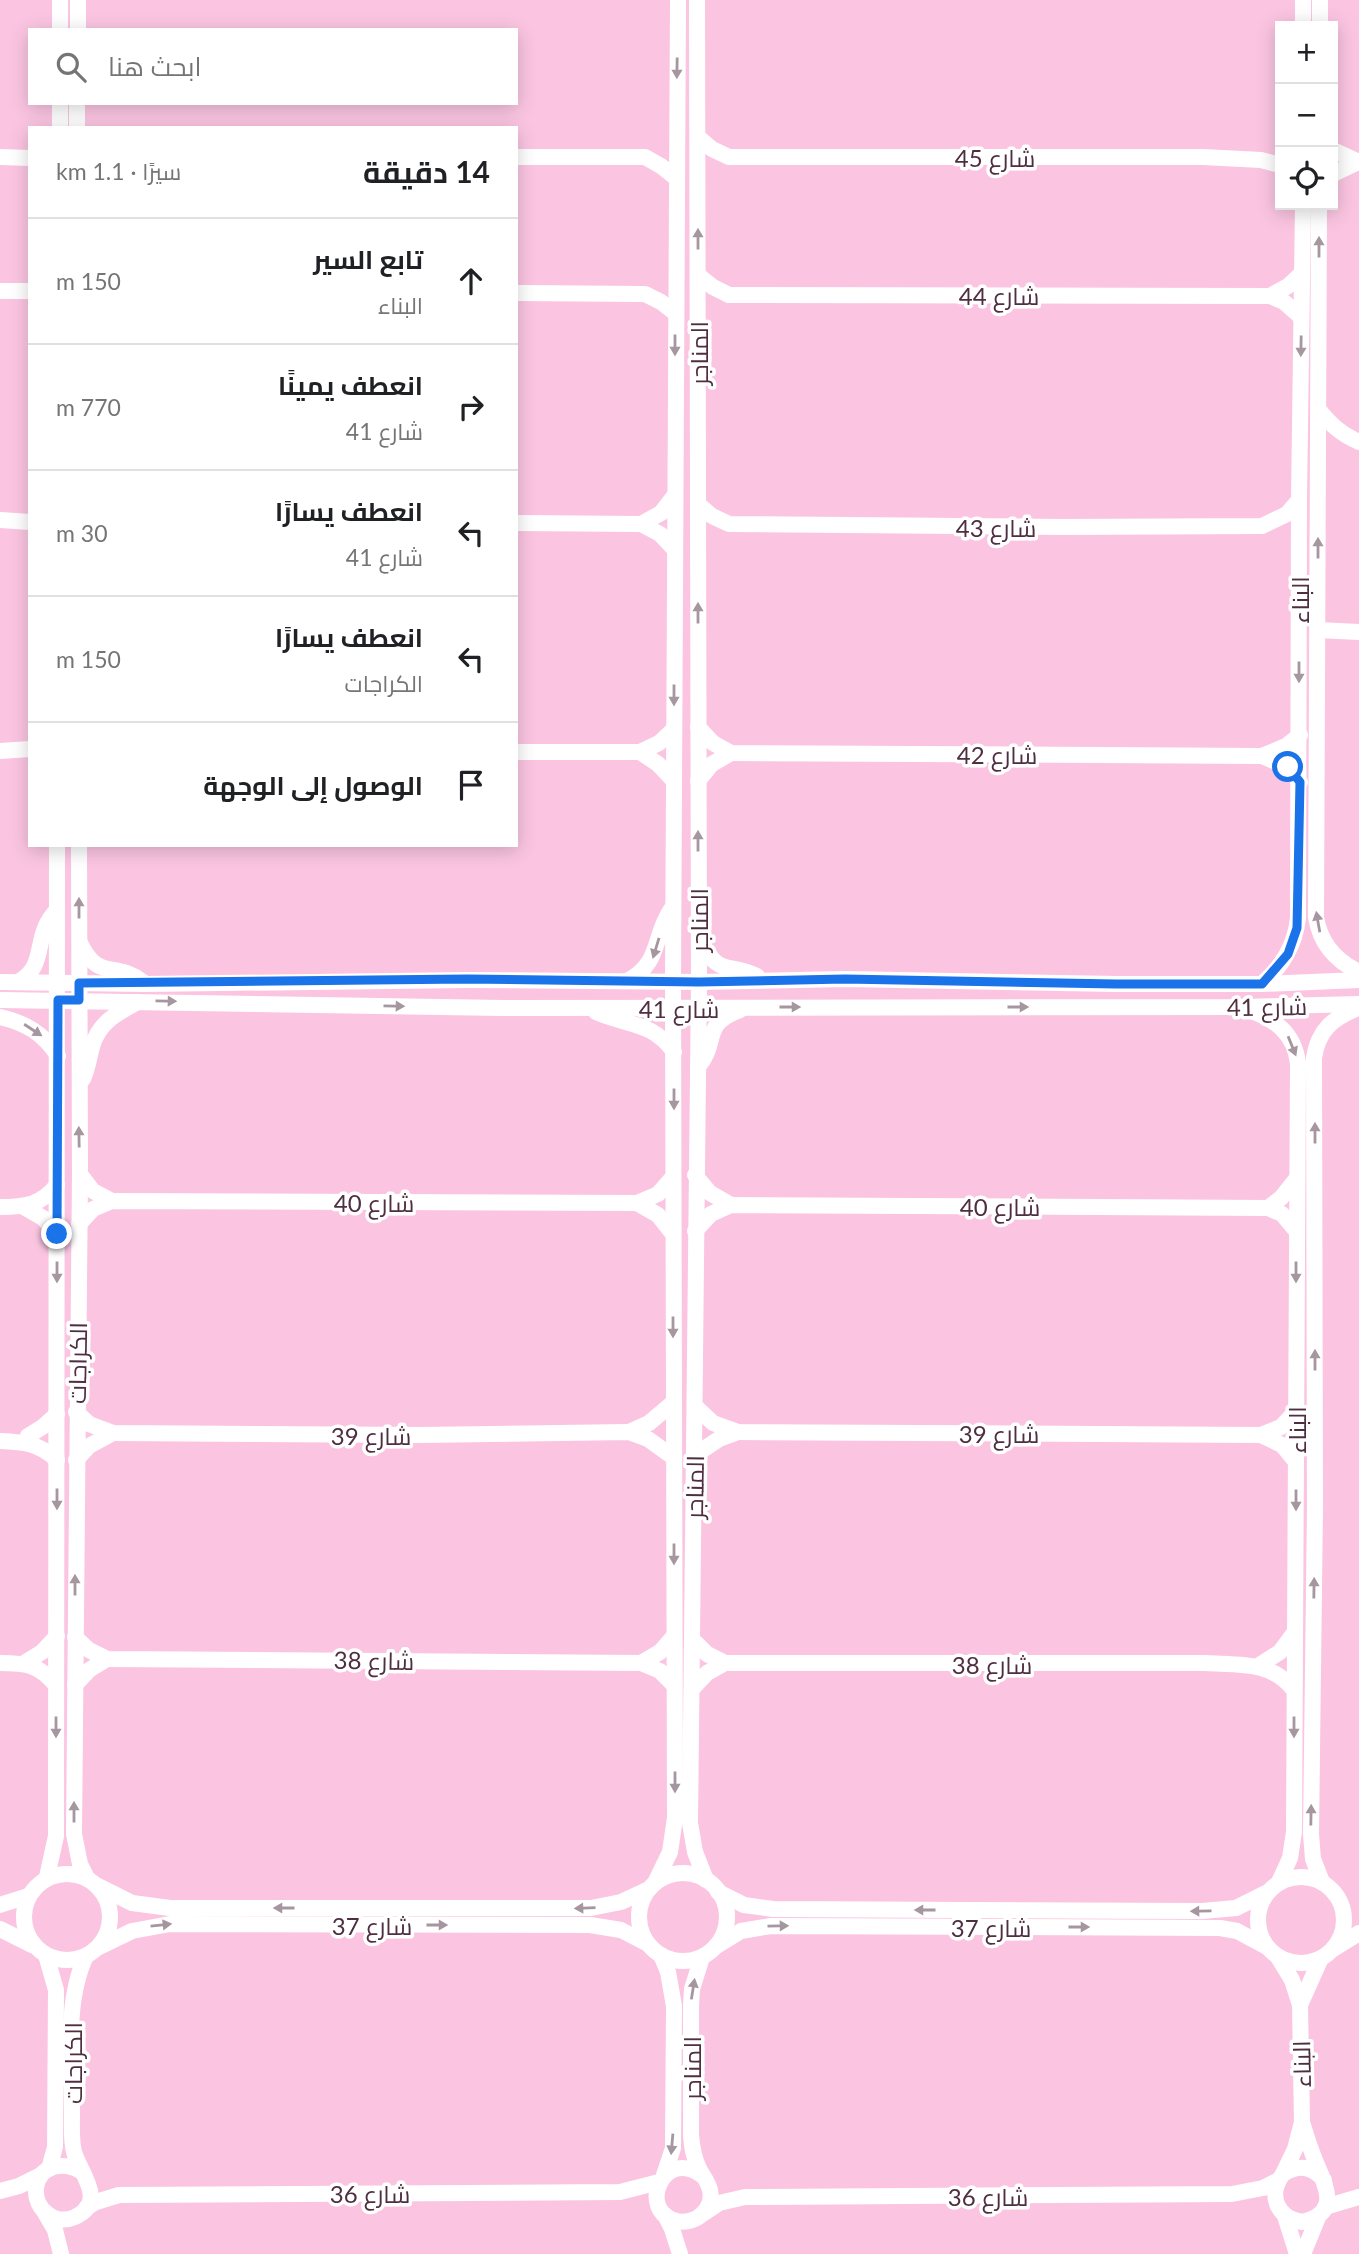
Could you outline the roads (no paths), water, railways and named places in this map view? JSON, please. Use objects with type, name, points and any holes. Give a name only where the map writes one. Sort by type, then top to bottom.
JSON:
[{"type":"street","points":[[60,0],[60,28]]},
{"type":"street","points":[[78,0],[78,28]]},
{"type":"street","name":"المناجر","points":[[652,1886],[664,1868],[674,1835],[673,780],[678,0]]},
{"type":"street","name":"المناجر","points":[[697,0],[699,982],[690,1823],[695,1852],[706,1880]]},
{"type":"street","points":[[1303,0],[1303,21]]},
{"type":"street","points":[[1320,0],[1320,21]]},
{"type":"street","points":[[60,105],[60,126]]},
{"type":"street","points":[[78,105],[78,126]]},
{"type":"street","points":[[645,158],[663,147],[676,131]]},
{"type":"street","points":[[698,137],[712,149],[729,157]]},
{"type":"street","points":[[1338,152],[1359,162]]},
{"type":"street","name":"شارع 45","points":[[1261,160],[1275,156]]},
{"type":"street","points":[[0,157],[28,158]]},
{"type":"street","points":[[518,157],[645,158],[676,178]]},
{"type":"street","points":[[698,183],[711,167],[729,157]]},
{"type":"street","name":"شارع 45","points":[[729,157],[1203,157],[1261,160],[1275,164]]},
{"type":"street","points":[[1338,172],[1359,162]]},
{"type":"street","name":"البناء","points":[[1262,984],[1288,954],[1297,928],[1300,782],[1298,550],[1303,210]]},
{"type":"street","name":"البناء","points":[[1319,210],[1316,918],[1321,937],[1332,953],[1359,972]]},
{"type":"street","points":[[645,293],[663,283],[676,267]]},
{"type":"street","points":[[1270,296],[1287,286],[1302,272]]},
{"type":"street","points":[[698,275],[729,295]]},
{"type":"street","points":[[0,291],[28,291]]},
{"type":"street","points":[[518,293],[645,293],[675,313]]},
{"type":"street","points":[[698,321],[712,306],[729,295]]},
{"type":"street","name":"شارع 44","points":[[729,295],[1270,296]]},
{"type":"street","points":[[1270,296],[1284,302],[1301,317]]},
{"type":"street","points":[[1319,410],[1329,424],[1343,435],[1359,442]]},
{"type":"street","points":[[641,524],[661,513],[675,495]]},
{"type":"street","points":[[1262,526],[1287,514],[1299,500]]},
{"type":"street","points":[[698,504],[712,516],[729,524]]},
{"type":"street","points":[[0,520],[28,520]]},
{"type":"street","points":[[518,523],[641,524],[660,534],[675,550]]},
{"type":"street","points":[[698,550],[711,534],[729,524]]},
{"type":"street","name":"شارع 43","points":[[729,524],[1262,526],[1287,536],[1298,550]]},
{"type":"street","points":[[1318,629],[1359,632]]},
{"type":"street","points":[[698,727],[713,743],[731,752]]},
{"type":"street","points":[[518,752],[640,752],[659,743],[674,729]]},
{"type":"street","name":"شارع 42","points":[[1262,756],[1286,746],[1300,735]]},
{"type":"street","points":[[0,751],[28,752]]},
{"type":"street","points":[[640,752],[658,764],[673,780]]},
{"type":"street","points":[[698,781],[712,764],[731,752]]},
{"type":"street","name":"شارع 42","points":[[731,752],[1262,756],[1288,767],[1300,782]]},
{"type":"street","name":"الكراجات","points":[[47,1877],[56,1836],[57,847]]},
{"type":"street","name":"الكراجات","points":[[79,847],[80,1174],[74,1834],[76,1849],[93,1882]]},
{"type":"street","name":"المناجر","points":[[626,982],[652,961],[665,920],[673,906]]},
{"type":"street","points":[[18,982],[34,968],[43,930],[57,910]]},
{"type":"street","points":[[698,938],[717,965],[753,974],[765,981]]},
{"type":"street","points":[[79,942],[94,965],[124,972],[145,984]]},
{"type":"street","name":"شارع 41","points":[[0,982],[145,984],[467,979],[699,982],[845,979],[1262,984],[1359,980]]},
{"type":"street","name":"شارع 41","points":[[0,1000],[587,1008],[1359,1006]]},
{"type":"street","points":[[78,1087],[87,1070],[92,1044],[99,1030],[110,1017],[140,1001]]},
{"type":"street","name":"البناء","points":[[1322,1882],[1313,1859],[1311,1834],[1315,1506],[1314,1058],[1318,1041],[1326,1027],[1339,1015],[1359,1006]]},
{"type":"street","points":[[697,1069],[705,1057],[713,1029],[719,1020],[748,1007]]},
{"type":"street","name":"البناء","points":[[1240,1007],[1273,1020],[1286,1032],[1298,1063],[1294,1832],[1290,1858],[1279,1882]]},
{"type":"street","points":[[587,1008],[649,1028],[674,1052]]},
{"type":"street","points":[[0,1017],[30,1027],[48,1041],[58,1056]]},
{"type":"street","points":[[80,1174],[93,1191],[112,1201]]},
{"type":"street","points":[[695,1175],[710,1193],[732,1205]]},
{"type":"street","points":[[637,1203],[658,1194],[673,1177]]},
{"type":"street","points":[[1297,1178],[1281,1198],[1268,1208],[1282,1214],[1297,1232]]},
{"type":"street","points":[[0,1207],[24,1207],[43,1199],[57,1185]]},
{"type":"street","points":[[79,1224],[93,1209],[112,1201]]},
{"type":"street","name":"شارع 40","points":[[112,1201],[637,1203]]},
{"type":"street","points":[[637,1203],[658,1215],[673,1234]]},
{"type":"street","points":[[695,1231],[710,1214],[732,1205]]},
{"type":"street","name":"شارع 40","points":[[732,1205],[1268,1208]]},
{"type":"street","points":[[24,1207],[43,1218],[57,1234]]},
{"type":"street","name":"شارع 39","points":[[629,1432],[658,1417],[674,1402]]},
{"type":"street","name":"شارع 39","points":[[695,1406],[713,1423],[738,1432],[1261,1435]]},
{"type":"street","points":[[1261,1435],[1281,1427],[1296,1411]]},
{"type":"street","name":"شارع 39","points":[[76,1412],[89,1424],[113,1433],[420,1435],[629,1432],[649,1439],[674,1457]]},
{"type":"street","points":[[28,1442],[28,1436],[57,1414]]},
{"type":"street","name":"شارع 39","points":[[695,1455],[719,1439],[738,1432]]},
{"type":"street","points":[[76,1460],[89,1446],[113,1433]]},
{"type":"street","points":[[1261,1435],[1282,1445],[1296,1462]]},
{"type":"street","points":[[0,1441],[28,1442],[57,1460]]},
{"type":"street","points":[[1258,1666],[1280,1652],[1295,1631]]},
{"type":"street","points":[[24,1663],[42,1652],[57,1636]]},
{"type":"street","points":[[641,1663],[660,1652],[674,1636]]},
{"type":"street","points":[[75,1637],[89,1650],[107,1659]]},
{"type":"street","points":[[693,1640],[707,1654],[725,1663]]},
{"type":"street","points":[[75,1685],[89,1670],[107,1659]]},
{"type":"street","name":"شارع 38","points":[[107,1659],[641,1663]]},
{"type":"street","points":[[0,1663],[24,1663],[42,1671],[56,1685]]},
{"type":"street","points":[[641,1663],[660,1671],[674,1685]]},
{"type":"street","points":[[692,1689],[706,1673],[725,1663]]},
{"type":"street","name":"شارع 38","points":[[725,1663],[1206,1663],[1258,1666],[1279,1674],[1294,1690]]},
{"type":"street","points":[[0,1929],[21,1937],[41,1951],[59,1959],[73,1960],[92,1952],[105,1937],[110,1924],[106,1898],[93,1882],[74,1874],[61,1873],[47,1877],[36,1885],[28,1896],[23,1923],[27,1936],[41,1951]]},
{"type":"street","points":[[680,1874],[706,1880],[718,1892],[726,1907],[724,1933],[709,1952],[677,1961],[661,1955],[648,1944],[640,1929],[639,1912],[652,1886],[671,1875],[680,1874]]},
{"type":"street","points":[[1359,1906],[1337,1897],[1322,1882],[1296,1877],[1279,1882],[1266,1894],[1257,1916],[1259,1933],[1273,1952],[1300,1963],[1327,1954],[1359,1933]]},
{"type":"street","name":"شارع 37","points":[[93,1882],[132,1903],[151,1907],[183,1908],[591,1908],[621,1902],[652,1886]]},
{"type":"street","name":"شارع 37","points":[[718,1892],[744,1905],[773,1909],[1188,1911],[1236,1908],[1266,1894]]},
{"type":"street","points":[[0,1905],[28,1896]]},
{"type":"street","points":[[1327,1954],[1343,1928],[1343,1912],[1337,1897]]},
{"type":"street","name":"شارع 37","points":[[92,1952],[132,1931],[170,1924],[590,1925],[621,1930],[648,1944]]},
{"type":"street","name":"شارع 37","points":[[709,1952],[741,1931],[771,1926],[1220,1928],[1237,1931],[1273,1952]]},
{"type":"street","name":"الكراجات","points":[[41,1951],[56,1990],[55,2147],[45,2172]]},
{"type":"street","name":"الكراجات","points":[[85,2175],[73,2149],[72,2137],[72,2004],[76,1979],[92,1952]]},
{"type":"street","name":"المناجر","points":[[705,2179],[692,2150],[691,1998],[696,1973],[709,1952]]},
{"type":"street","name":"البناء","points":[[1273,1952],[1292,1980],[1300,2005],[1302,2122],[1295,2149],[1280,2178]]},
{"type":"street","name":"البناء","points":[[1300,2005],[1327,1954]]},
{"type":"street","name":"المناجر","points":[[661,1955],[668,1972],[674,2006],[673,2148],[662,2179]]},
{"type":"street","name":"البناء","points":[[1302,2122],[1311,2152],[1324,2180]]},
{"type":"street","points":[[0,2192],[66,2165],[85,2175],[91,2189],[90,2199],[69,2231],[61,2253]]},
{"type":"street","points":[[1297,2254],[1275,2200],[1280,2178],[1300,2167],[1318,2173],[1328,2189],[1322,2211],[1303,2254]]},
{"type":"street","points":[[689,2168],[705,2179],[710,2198],[681,2254],[672,2229],[656,2200],[662,2179],[671,2170],[689,2168]]},
{"type":"street","points":[[45,2172],[36,2191],[42,2209],[55,2230],[61,2253]]},
{"type":"street","name":"شارع 36","points":[[85,2175],[119,2195]]},
{"type":"street","name":"شارع 36","points":[[702,2215],[719,2203],[745,2197],[1232,2194],[1255,2190],[1280,2178]]},
{"type":"street","name":"شارع 36","points":[[83,2211],[96,2202],[119,2195],[620,2192],[662,2179]]},
{"type":"street","name":"شارع 36","points":[[705,2179],[725,2191],[745,2197]]},
{"type":"street","points":[[0,2192],[62,2220],[72,2218],[83,2211]]},
{"type":"street","name":"شارع 36","points":[[620,2192],[662,2211]]},
{"type":"street","name":"شارع 36","points":[[1232,2194],[1281,2212]]},
{"type":"street","points":[[1281,2212],[1302,2221],[1359,2197]]},
{"type":"street","points":[[662,2211],[682,2222],[702,2215]]}]
